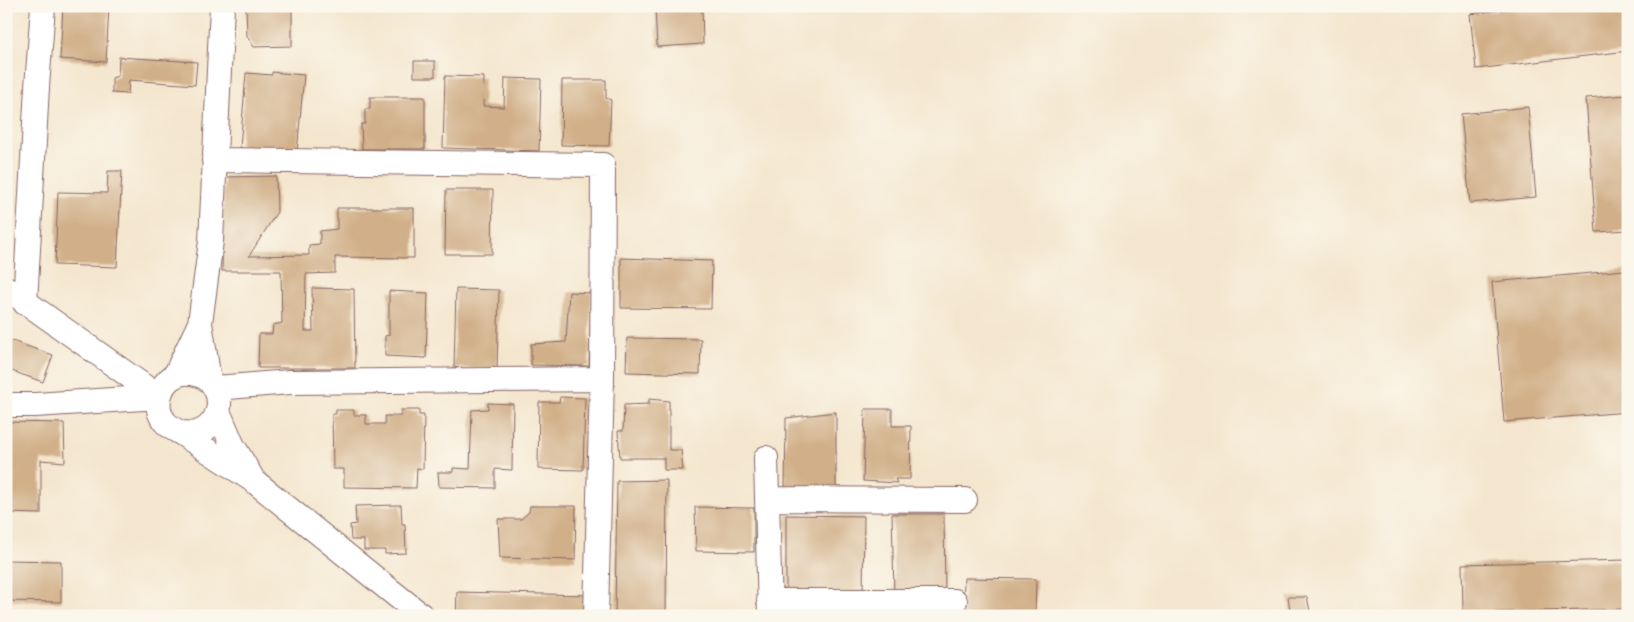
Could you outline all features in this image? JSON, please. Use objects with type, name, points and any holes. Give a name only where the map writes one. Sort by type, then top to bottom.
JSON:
[{"type":"street","points":[[25,303],[37,87],[44,6]]},
{"type":"street","points":[[222,6],[210,241],[200,323],[214,393],[232,444],[254,482]]},
{"type":"street","points":[[214,160],[603,165],[602,379],[596,616]]},
{"type":"street","points":[[6,288],[158,397]]},
{"type":"street","points":[[200,323],[174,376],[163,386],[158,397],[159,411],[164,421],[171,428],[254,482],[422,616]]},
{"type":"street","points":[[174,376],[185,373],[200,375],[214,393],[214,420],[206,429],[196,433],[181,433]]},
{"type":"street","points":[[214,393],[290,382],[602,379]]},
{"type":"street","points":[[6,405],[35,405],[158,397]]},
{"type":"street","points":[[766,458],[770,608],[955,602]]},
{"type":"street","points":[[767,499],[965,500]]},
{"type":"building","points":[[63,6],[109,6],[106,62],[60,59]]},
{"type":"building","points":[[246,6],[292,6],[292,46],[254,47],[247,36]]},
{"type":"building","points":[[655,6],[702,6],[703,44],[657,47]]},
{"type":"building","points":[[1535,6],[1625,6],[1628,51],[1476,69],[1470,14]]},
{"type":"building","points":[[119,57],[197,62],[195,85],[129,80],[128,94],[112,93],[112,78],[118,76]]},
{"type":"building","points":[[414,61],[435,61],[435,77],[414,77]]},
{"type":"building","points":[[272,72],[304,75],[297,153],[240,148],[246,73],[272,75]]},
{"type":"building","points":[[445,76],[484,77],[483,106],[504,107],[505,78],[541,79],[539,151],[443,148]]},
{"type":"building","points":[[562,80],[606,80],[606,98],[611,100],[609,146],[561,145]]},
{"type":"building","points":[[1628,95],[1628,230],[1596,232],[1586,98]]},
{"type":"building","points":[[370,97],[425,97],[425,149],[362,149],[361,124],[365,124],[365,109],[370,109]]},
{"type":"building","points":[[1528,107],[1536,197],[1470,203],[1461,114]]},
{"type":"building","points":[[108,171],[122,171],[117,267],[55,265],[58,192],[107,193]]},
{"type":"building","points":[[276,176],[277,212],[249,256],[309,255],[309,245],[320,244],[320,231],[337,229],[337,208],[414,208],[414,258],[335,257],[335,273],[306,274],[305,331],[313,331],[312,288],[354,289],[355,368],[258,368],[259,334],[272,334],[273,325],[282,323],[281,271],[222,271],[224,177]]},
{"type":"building","points":[[446,190],[493,190],[492,254],[445,254]]},
{"type":"building","points":[[621,258],[712,261],[711,309],[621,308]]},
{"type":"building","points":[[1625,270],[1628,306],[1628,412],[1504,422],[1492,282]]},
{"type":"building","points":[[456,289],[499,290],[497,369],[454,368]]},
{"type":"building","points":[[389,291],[428,293],[426,358],[385,356],[385,336],[389,335]]},
{"type":"building","points":[[569,292],[591,293],[589,366],[531,365],[531,344],[566,342]]},
{"type":"building","points":[[627,338],[701,339],[700,374],[626,372]]},
{"type":"building","points":[[6,339],[53,355],[43,382],[6,369]]},
{"type":"building","points":[[560,397],[585,398],[583,470],[538,469],[539,402],[559,402]]},
{"type":"building","points":[[649,399],[669,401],[669,450],[681,450],[683,470],[664,470],[664,458],[620,458],[618,431],[623,431],[624,405],[649,404]]},
{"type":"building","points":[[488,403],[513,404],[512,470],[495,469],[495,488],[439,487],[438,472],[453,472],[453,468],[470,469],[472,410],[488,409]]},
{"type":"building","points":[[865,409],[892,409],[892,426],[911,426],[910,479],[895,479],[897,483],[863,481]]},
{"type":"building","points":[[336,410],[354,410],[354,415],[366,415],[366,424],[385,424],[385,416],[401,416],[401,410],[419,410],[419,415],[424,415],[423,469],[417,468],[416,488],[344,487],[344,469],[333,469],[332,414],[336,414]]},
{"type":"building","points":[[836,412],[836,492],[785,492],[786,418]]},
{"type":"building","points":[[6,422],[64,423],[65,462],[41,460],[41,514],[6,513]]},
{"type":"building","points":[[667,480],[666,616],[615,616],[617,481]]},
{"type":"building","points":[[401,505],[402,524],[405,524],[406,553],[385,554],[385,550],[364,550],[364,540],[351,540],[350,525],[356,524],[355,506]]},
{"type":"building","points":[[530,506],[576,506],[575,560],[500,558],[498,519],[521,519],[529,512]]},
{"type":"building","points":[[695,507],[754,508],[754,552],[696,551]]},
{"type":"building","points":[[892,514],[944,514],[945,595],[894,593]]},
{"type":"building","points":[[786,515],[864,516],[863,594],[786,593]]},
{"type":"building","points":[[6,560],[61,561],[61,602],[6,601]]},
{"type":"building","points":[[1628,560],[1628,609],[1463,613],[1462,564]]},
{"type":"building","points":[[964,578],[1036,579],[1035,616],[963,616]]},
{"type":"building","points":[[457,592],[586,595],[586,616],[456,616]]},
{"type":"building","points":[[1288,597],[1307,597],[1311,616],[1291,616]]}]
